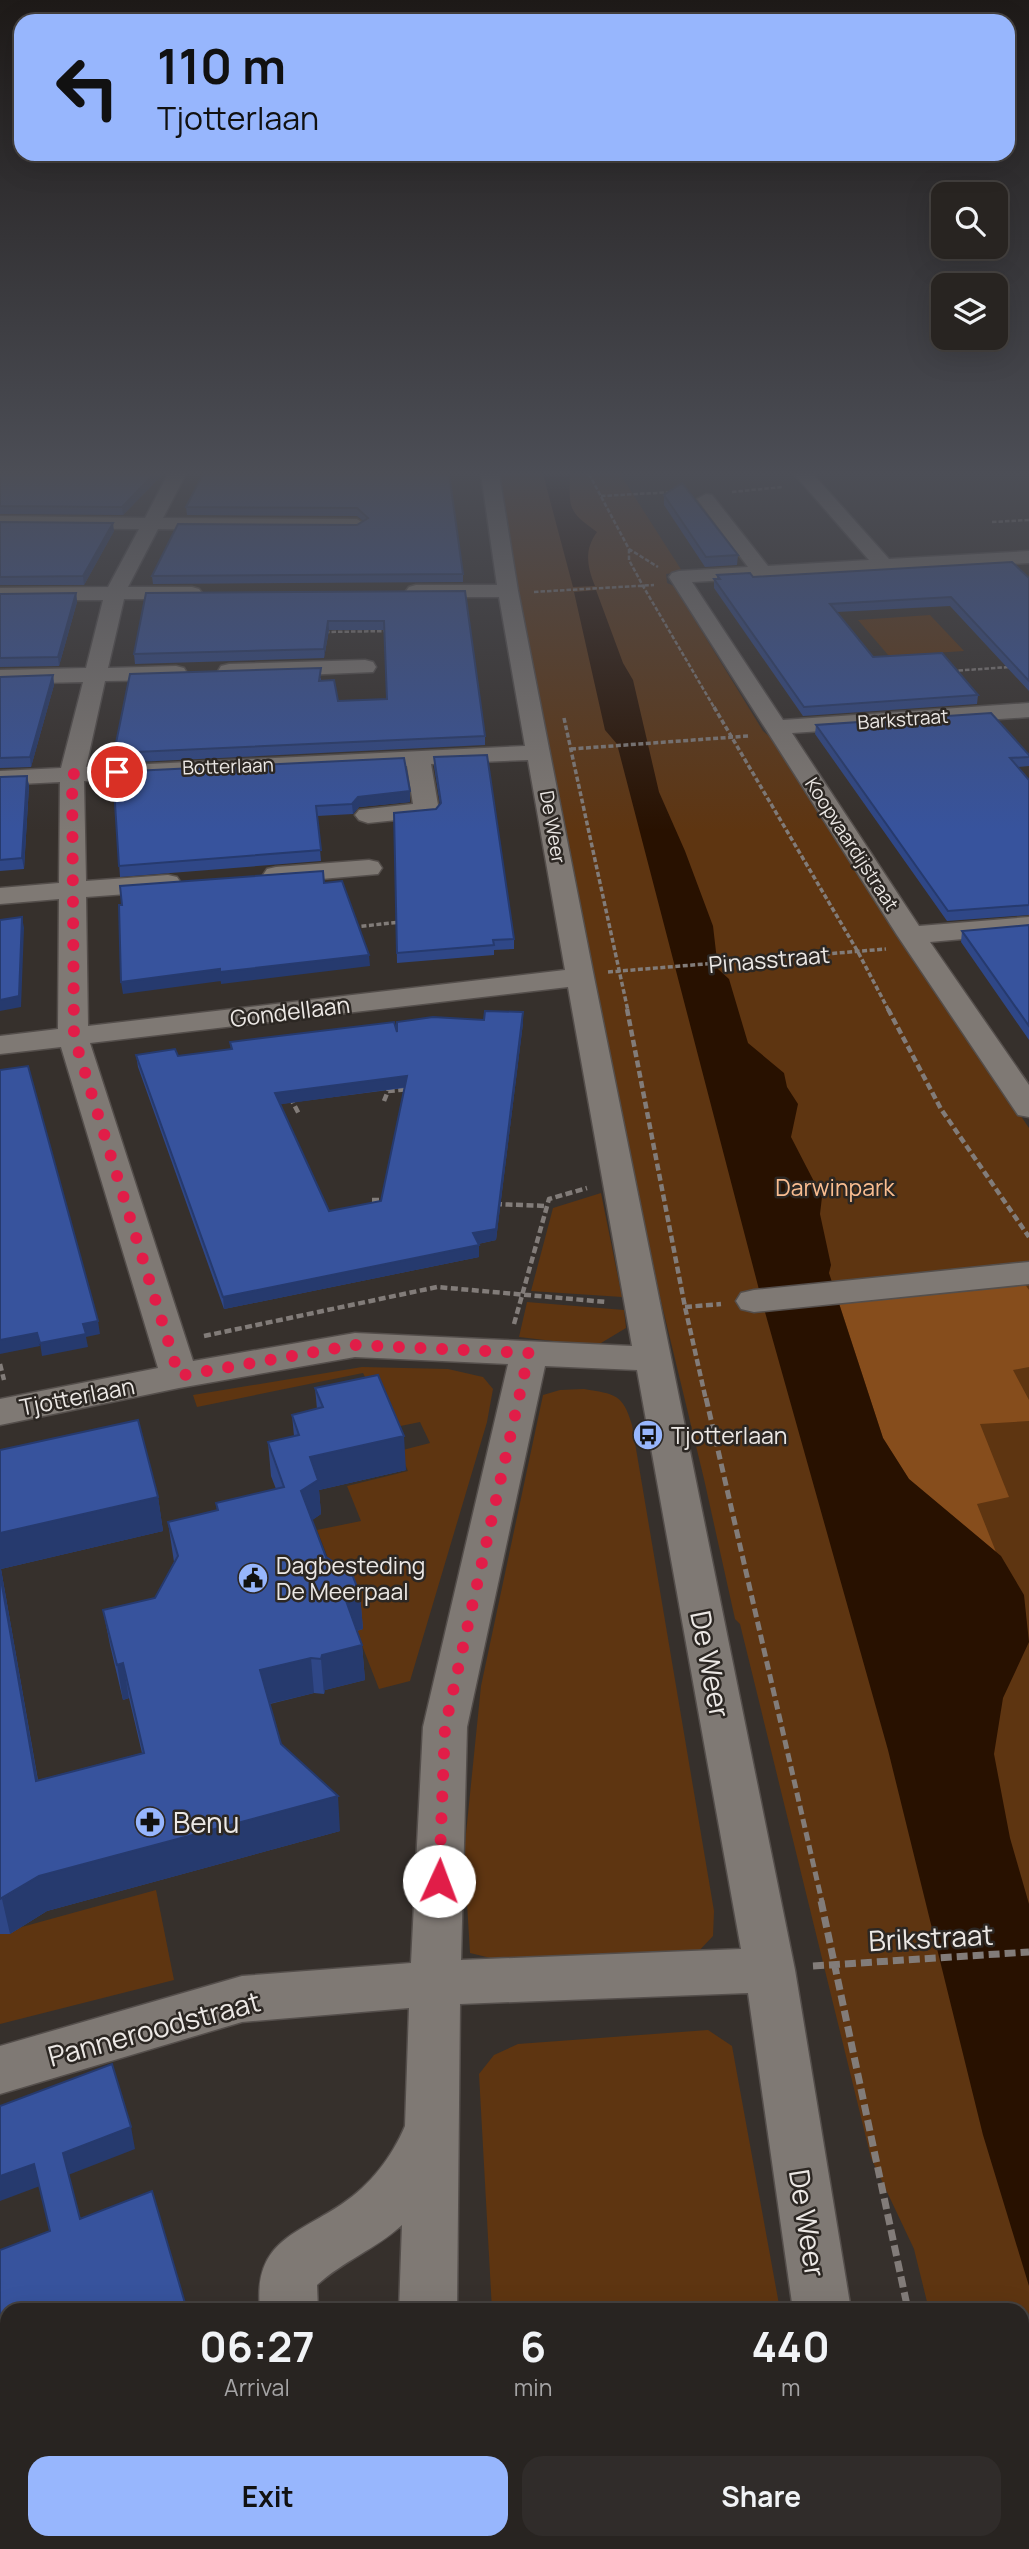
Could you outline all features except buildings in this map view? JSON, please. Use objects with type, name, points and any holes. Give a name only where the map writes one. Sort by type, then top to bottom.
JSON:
[{"type":"street","points":[[115,593],[72,774],[74,1037],[174,1359]]},
{"type":"street","points":[[0,594],[213,593]]},
{"type":"street","name":"De Weer","points":[[523,593],[556,751],[580,977],[770,1970],[820,2303]]},
{"type":"street","name":"Koopvaardijstraat","points":[[690,593],[915,940],[1029,1108]]},
{"type":"street","points":[[0,677],[365,667]]},
{"type":"street","name":"Barkstraat","points":[[779,730],[1024,716]]},
{"type":"street","name":"Botterlaan","points":[[0,778],[556,751]]},
{"type":"street","points":[[368,816],[427,811],[418,759]]},
{"type":"street","points":[[250,877],[369,868]]},
{"type":"street","points":[[0,896],[197,881]]},
{"type":"street","points":[[915,940],[1029,925]]},
{"type":"street","name":"Gondellaan","points":[[0,1045],[580,977]]},
{"type":"street","points":[[754,1301],[1029,1273]]},
{"type":"street","name":"Tjotterlaan","points":[[0,1412],[174,1359],[355,1345],[518,1353]]},
{"type":"street","points":[[428,2303],[435,1983],[445,1727],[518,1353],[653,1359]]},
{"type":"street","points":[[435,1983],[770,1970]]},
{"type":"street","name":"Panneroodstraat","points":[[0,2070],[242,1999],[435,1983]]},
{"type":"street","points":[[287,2303],[291,2277],[298,2262],[320,2246],[362,2223],[401,2185],[422,2155],[432,2122]]},
{"type":"path","points":[[324,632],[408,631],[402,593]]},
{"type":"path","points":[[647,593],[858,952],[941,1109],[1029,1237]]},
{"type":"path","points":[[951,671],[1016,667]]},
{"type":"path","points":[[563,710],[556,751],[620,971],[685,1307],[836,1964],[907,2303]]},
{"type":"path","points":[[556,751],[730,737],[779,730]]},
{"type":"path","points":[[346,928],[413,920]]},
{"type":"path","name":"Pinasstraat","points":[[620,971],[858,952],[915,940]]},
{"type":"path","points":[[384,1101],[388,1091],[422,1087]]},
{"type":"path","points":[[289,1095],[299,1114]]},
{"type":"path","points":[[518,1353],[521,1295],[550,1199],[618,1180]]},
{"type":"path","points":[[372,1200],[399,1201]]},
{"type":"path","points":[[493,1204],[547,1206]]},
{"type":"path","points":[[174,1359],[437,1287],[685,1307],[754,1301]]},
{"type":"path","name":"Brikstraat","points":[[836,1964],[1029,1952]]},
{"type":"green space","name":"Darwinpark","points":[[519,593],[678,593],[763,731],[770,737],[911,956],[1029,1128],[1029,2303],[927,2303],[914,2249],[871,2158],[740,1624],[735,1619],[660,1297],[551,773]]},
{"type":"green space","points":[[930,615],[964,651],[889,656],[858,620]]},
{"type":"green space","points":[[601,1193],[622,1297],[531,1291],[553,1208]]},
{"type":"green space","points":[[527,1302],[624,1310],[626,1328],[596,1346],[519,1337]]},
{"type":"green space","points":[[362,1367],[448,1369],[483,1377],[493,1389],[487,1422],[410,1681],[379,1689],[317,1530],[361,1521],[347,1486],[408,1471],[399,1451],[430,1443],[420,1422],[391,1428],[363,1373],[197,1407],[193,1395]]},
{"type":"green space","points":[[584,1389],[616,1397],[625,1407],[632,1425],[714,1911],[713,1936],[695,1955],[499,1960],[470,1953],[464,1853],[481,1686],[543,1395],[560,1390]]},
{"type":"green space","points":[[156,1890],[174,1980],[0,2024],[0,1933]]},
{"type":"green space","points":[[708,2030],[732,2046],[779,2303],[492,2303],[479,2074],[494,2055],[518,2044]]},
{"type":"shaded area","points":[[574,593],[597,593],[623,663],[633,680],[659,792],[713,926],[718,969],[729,979],[748,1043],[784,1073],[787,1087],[798,1104],[791,1137],[822,1197],[820,1214],[831,1265],[829,1273],[883,1438],[909,1479],[1001,1556],[1024,1595],[1029,1642],[1003,1698],[994,1754],[1010,1838],[1029,1904],[1029,2286],[983,2135],[888,1750],[763,1305],[617,744],[605,730]]},
{"type":"shaded area","points":[[1020,1277],[1029,1290],[1029,1367],[1013,1370],[1029,1400],[1029,1421],[980,1424],[1009,1497],[977,1504],[996,1552],[909,1479],[883,1438],[837,1297]]},
{"type":"place","name":"Tjotterlaan","points":[[648,1435]]},
{"type":"place","name":"Dagbesteding De Meerpaal","points":[[253,1578]]},
{"type":"place","name":"Benu","points":[[150,1822]]},
{"type":"route","points":[[117,772],[72,774],[74,1037],[179,1376],[355,1345],[529,1353],[445,1727],[439,1881]]}]
